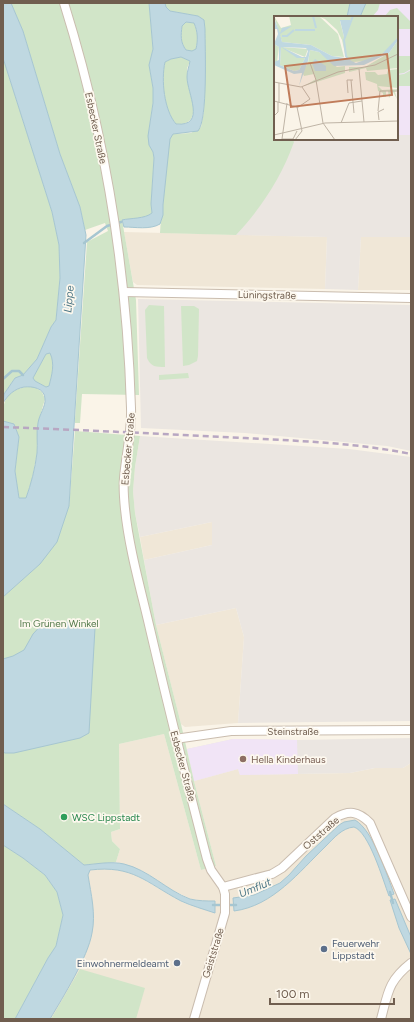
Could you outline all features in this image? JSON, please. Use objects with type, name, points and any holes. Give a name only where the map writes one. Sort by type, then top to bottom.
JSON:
[{"type":"street","name":"Esbecker Straße","points":[[64,3],[78,46],[98,133],[124,292],[131,409],[131,431],[124,480],[125,509],[135,562],[176,739],[207,859],[211,870],[224,890]]},
{"type":"street","name":"Lüningstraße","points":[[124,292],[411,298]]},
{"type":"street","name":"Steinstraße","points":[[176,739],[231,732],[411,730]]},
{"type":"street","name":"Oststraße","points":[[224,890],[272,874],[282,868],[335,818],[344,813],[353,812],[365,817],[370,823],[411,917]]},
{"type":"street","name":"Geiststraße","points":[[194,1019],[225,913],[224,890]]},
{"type":"street","points":[[381,1019],[389,990],[394,980],[400,972],[411,963]]},
{"type":"shaded area","points":[[298,3],[411,3],[411,135],[398,135],[398,16],[296,16]]},
{"type":"shaded area","points":[[398,135],[411,135],[411,237],[361,237],[358,290],[325,289],[327,237],[236,235],[240,157],[274,140],[398,140]]},
{"type":"shaded area","points":[[124,232],[327,237],[325,289],[137,285],[133,282]]},
{"type":"shaded area","points":[[361,236],[411,237],[411,290],[358,290]]},
{"type":"shaded area","points":[[138,299],[411,305],[411,451],[387,446],[245,433],[141,428]]},
{"type":"shaded area","points":[[140,436],[349,449],[411,457],[411,721],[238,723],[244,637],[236,608],[156,625],[144,560],[212,545],[212,522],[140,537],[135,513],[133,491]]},
{"type":"shaded area","points":[[212,522],[212,545],[144,560],[140,537]]},
{"type":"shaded area","points":[[236,608],[244,637],[238,723],[185,727],[181,724],[156,625]]},
{"type":"shaded area","points":[[164,734],[201,870],[216,866],[194,781],[238,769],[240,775],[350,773],[375,768],[403,768],[411,763],[411,1019],[50,1019],[79,967],[92,896],[87,875],[90,870],[107,868],[132,873],[182,902],[215,912],[215,901],[191,899],[170,889],[143,871],[116,862],[120,849],[112,841],[111,832],[120,829],[119,744]]},
{"type":"shaded area","points":[[411,738],[411,763],[403,768],[375,768],[350,773],[246,775],[240,775],[238,769],[194,781],[187,749],[233,739],[297,740]]},
{"type":"shaded area","name":"Hella Kinderhaus","points":[[233,739],[297,740],[298,774],[240,775],[238,769],[194,781],[187,749]]},
{"type":"green space","points":[[11,3],[149,3],[153,49],[149,65],[153,88],[153,102],[149,129],[149,145],[153,152],[154,158],[151,204],[152,213],[142,218],[122,220],[136,300],[139,395],[82,394],[80,423],[75,423],[75,419],[87,242],[108,231],[105,223],[85,230],[80,207],[60,154],[23,31]]},
{"type":"green space","points":[[165,3],[350,3],[347,16],[274,16],[274,140],[293,140],[294,142],[283,168],[270,192],[236,235],[160,233],[169,139],[173,134],[191,133],[201,127],[204,111],[204,20],[198,16],[169,11]]},
{"type":"green space","points":[[366,3],[380,3],[378,10],[373,16],[360,16]]},
{"type":"green space","points":[[397,8],[411,22],[411,29],[398,29],[398,16],[385,16],[390,10]]},
{"type":"green space","points":[[186,22],[194,23],[196,30],[197,46],[192,52],[186,50],[182,41],[182,26]]},
{"type":"green space","points":[[398,56],[411,56],[411,69],[404,73],[398,74]]},
{"type":"green space","points":[[181,57],[190,61],[187,70],[193,104],[193,113],[191,119],[186,123],[176,124],[166,103],[163,77],[165,62]]},
{"type":"green space","points":[[3,58],[52,212],[59,245],[60,278],[56,320],[51,327],[37,359],[23,375],[15,378],[3,395]]},
{"type":"green space","points":[[411,70],[411,86],[398,86],[398,75],[404,74]]},
{"type":"green space","points":[[149,305],[164,306],[165,367],[154,366],[147,358],[145,310]]},
{"type":"green space","points":[[181,306],[194,306],[199,309],[197,361],[183,366]]},
{"type":"green space","points":[[50,353],[52,357],[52,369],[49,386],[46,387],[35,381],[33,378],[46,354]]},
{"type":"green space","points":[[188,373],[189,378],[159,380],[159,375]]},
{"type":"green space","points":[[35,387],[42,392],[45,399],[38,423],[37,453],[32,479],[26,498],[19,498],[15,471],[19,437],[14,424],[3,421],[3,408],[9,395],[18,389]]},
{"type":"green space","name":"Im Grünen Winkel","points":[[75,431],[140,436],[133,491],[135,513],[156,625],[216,866],[201,870],[164,734],[119,744],[120,829],[111,832],[112,841],[120,849],[116,862],[84,865],[40,829],[3,804],[3,597],[40,564],[69,506]]},
{"type":"green space","points":[[3,845],[45,875],[57,892],[63,915],[56,946],[15,1019],[3,1019]]},
{"type":"green space","points":[[80,969],[145,988],[136,1019],[51,1019]]},
{"type":"water","name":"Lippe","points":[[3,3],[11,3],[23,31],[60,154],[80,207],[86,235],[69,506],[57,542],[40,564],[3,597],[3,421],[14,424],[19,437],[15,471],[19,498],[26,498],[33,476],[36,459],[38,423],[45,402],[43,392],[34,387],[17,389],[9,395],[3,403],[4,394],[15,378],[23,375],[37,359],[51,327],[56,320],[60,278],[59,245],[52,212],[3,58]],"holes":[[[50,353],[52,357],[52,373],[49,386],[46,387],[35,381],[33,378],[46,354]]]},
{"type":"water","points":[[149,3],[165,3],[166,7],[170,11],[198,16],[204,20],[205,99],[203,113],[198,131],[173,134],[170,139],[163,215],[160,224],[147,228],[124,227],[122,220],[142,217],[152,213],[151,204],[154,158],[153,152],[149,145],[148,136],[153,103],[153,88],[149,65],[153,49]],"holes":[[[186,22],[194,23],[196,30],[196,49],[192,51],[186,50],[182,41],[182,26]],[[181,57],[190,61],[187,77],[192,100],[193,115],[191,120],[185,123],[176,124],[166,103],[163,77],[165,62]]]},
{"type":"water","points":[[350,3],[366,3],[360,16],[347,16]]},
{"type":"water","points":[[46,620],[66,622],[95,628],[89,733],[80,738],[14,753],[5,753],[3,752],[3,659],[24,650],[33,634]]},
{"type":"water","points":[[3,804],[40,829],[84,865],[114,863],[133,867],[150,875],[173,891],[190,899],[199,901],[215,901],[215,913],[181,901],[138,876],[117,870],[90,870],[88,875],[93,904],[93,926],[90,943],[80,965],[50,1019],[15,1019],[56,946],[63,915],[57,892],[45,875],[3,845]]},
{"type":"water","points":[[355,820],[362,825],[368,833],[379,854],[394,894],[389,896],[370,847],[360,831],[354,827],[346,829],[338,834],[295,877],[273,895],[248,908],[234,911],[233,898],[254,895],[280,883],[339,825],[344,822]]},
{"type":"water","points":[[395,899],[411,937],[411,954],[399,928],[390,900]]},
{"type":"waterway","points":[[84,243],[107,226],[121,222]]},
{"type":"waterway","points":[[3,379],[12,371],[19,371],[23,375]]},
{"type":"waterway","name":"Umflut","points":[[390,892],[393,903]]},
{"type":"waterway","name":"Umflut","points":[[213,905],[236,905]]},
{"type":"railway","points":[[3,427],[308,441],[370,447],[411,454]]},
{"type":"place","name":"Hella Kinderhaus","points":[[243,759]]},
{"type":"place","name":"WSC Lippstadt","points":[[64,817]]},
{"type":"place","name":"Feuerwehr Lippstadt","points":[[324,949]]},
{"type":"place","name":"Einwohnermeldeamt","points":[[177,963]]}]
